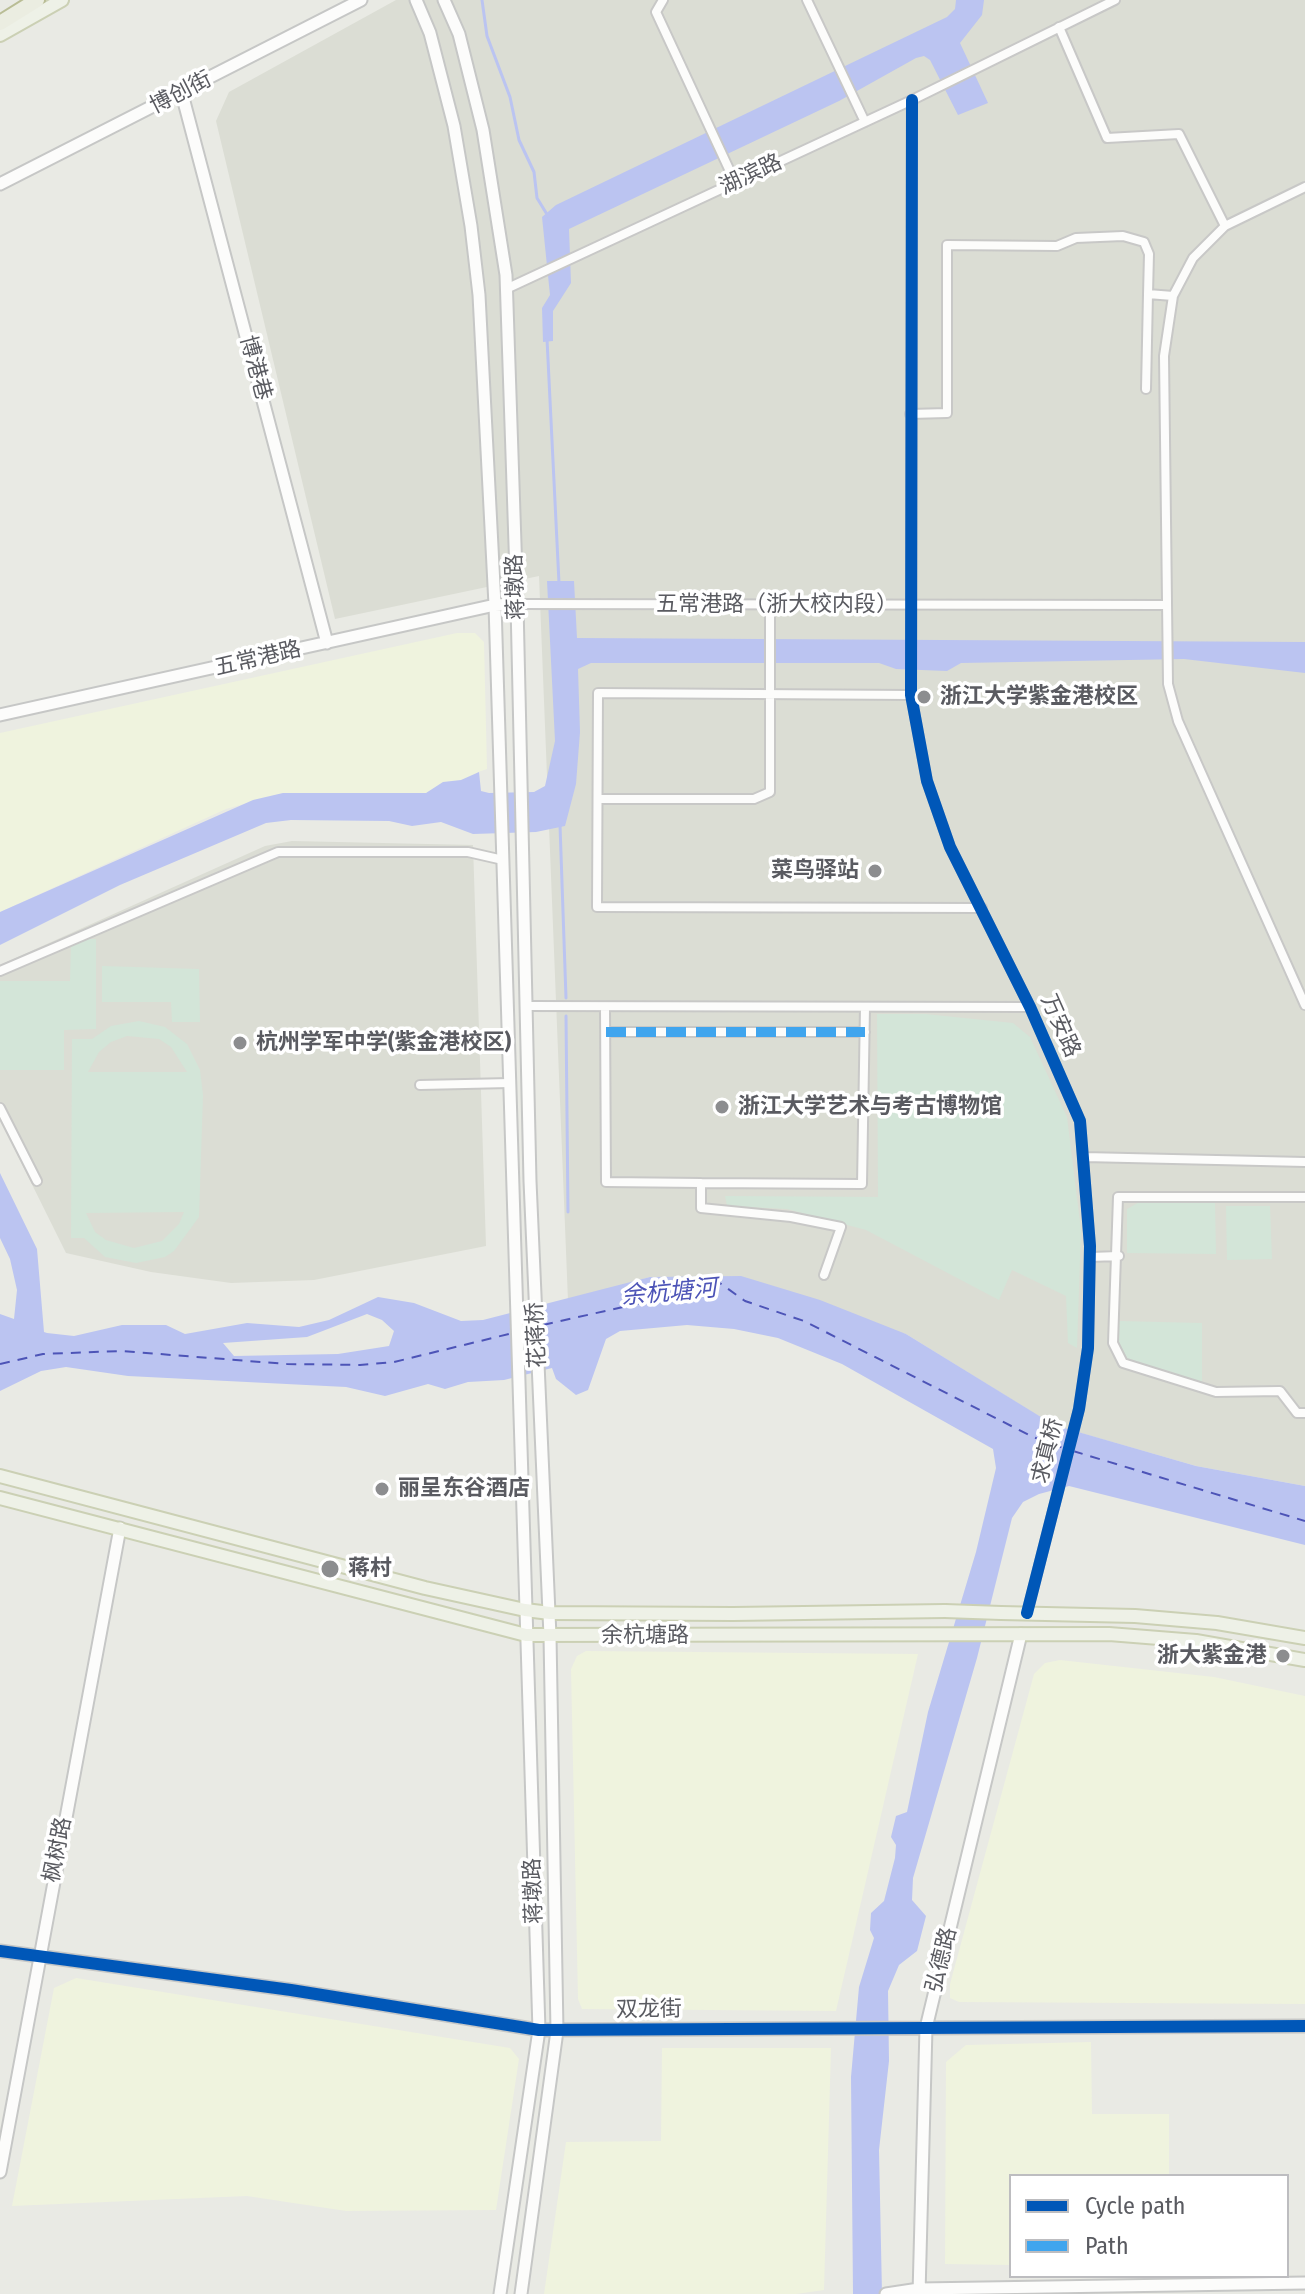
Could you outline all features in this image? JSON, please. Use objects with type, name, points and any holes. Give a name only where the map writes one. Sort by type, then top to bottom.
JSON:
[{"type":"highway","points":[[0,23],[37,0]]},
{"type":"main road","points":[[0,35],[62,0]]},
{"type":"main road","name":"博创街","points":[[0,184],[182,94],[361,0]]},
{"type":"main road","name":"蒋墩路","points":[[416,0],[430,33],[454,126],[479,295],[495,605],[513,1180]]},
{"type":"main road","name":"蒋墩路","points":[[444,0],[459,34],[483,130],[506,289],[517,604],[530,1181]]},
{"type":"main road","name":"博港巷","points":[[182,94],[327,643]]},
{"type":"main road","name":"五常港路","points":[[0,715],[495,605],[517,604]]},
{"type":"main road","name":"花蒋桥","points":[[513,1180],[522,1486]]},
{"type":"main road","name":"花蒋桥","points":[[530,1181],[545,1489]]},
{"type":"main road","name":"余杭塘路","points":[[0,1476],[425,1588],[525,1610],[550,1613],[945,1611],[1148,1617],[1305,1638]]},
{"type":"main road","name":"蒋墩路","points":[[500,2294],[539,2030],[522,1486]]},
{"type":"main road","name":"蒋墩路","points":[[521,2294],[557,2031],[545,1489]]},
{"type":"main road","name":"余杭塘路","points":[[0,1498],[526,1635],[1021,1634],[1196,1641],[1305,1660]]},
{"type":"main road","name":"枫树路","points":[[0,2172],[120,1528]]},
{"type":"main road","name":"弘德路","points":[[919,2291],[926,2028],[1021,1634]]},
{"type":"main road","name":"双龙街","points":[[0,1951],[291,1990],[539,2030],[1305,2026]]},
{"type":"main road","points":[[886,2294],[1305,2283]]},
{"type":"street","points":[[663,0],[656,12],[734,179]]},
{"type":"street","points":[[807,0],[862,118]]},
{"type":"street","points":[[1115,0],[1059,27],[1107,138],[1179,134],[1225,226]]},
{"type":"street","name":"湖滨路","points":[[506,289],[862,118],[912,100],[1059,27]]},
{"type":"street","name":"万安路","points":[[912,100],[911,695],[927,781],[950,847],[1030,1007],[1080,1121],[1090,1257],[1088,1348],[1079,1409]]},
{"type":"street","points":[[1305,187],[1225,226],[1193,258],[1173,296],[1164,356],[1166,672],[1178,721],[1305,1005]]},
{"type":"street","points":[[910,414],[947,413],[947,245],[1057,246],[1076,238],[1123,236],[1144,242],[1149,254],[1146,389]]},
{"type":"street","points":[[1148,294],[1173,296]]},
{"type":"street","name":"五常港路（浙大校内段）","points":[[517,604],[1166,605]]},
{"type":"street","points":[[598,799],[754,799],[770,792],[770,605]]},
{"type":"street","points":[[911,695],[598,693],[597,907],[982,908]]},
{"type":"street","points":[[0,971],[278,852],[503,854]]},
{"type":"street","points":[[525,1006],[1030,1007]]},
{"type":"street","points":[[605,1008],[606,1182],[862,1184],[865,1007]]},
{"type":"street","points":[[606,1032],[865,1032]]},
{"type":"street","points":[[420,1085],[510,1083]]},
{"type":"street","points":[[0,1108],[37,1181]]},
{"type":"street","points":[[1084,1157],[1305,1162]]},
{"type":"street","points":[[701,1183],[701,1208],[791,1217],[841,1227],[824,1275]]},
{"type":"street","points":[[1305,1197],[1118,1197],[1119,1256],[1113,1343],[1123,1363],[1216,1392],[1280,1391],[1297,1413],[1305,1413]]},
{"type":"street","points":[[1090,1257],[1119,1256]]},
{"type":"street","name":"求真桥","points":[[1027,1613],[1079,1409]]},
{"type":"shaded area","name":"浙江大学紫金港校区","points":[[396,0],[1305,0],[1305,1486],[1196,1466],[1053,1425],[906,1334],[650,1277],[568,1301],[539,576],[335,619],[216,121],[229,92]]},
{"type":"shaded area","points":[[457,633],[475,633],[484,642],[487,769],[478,772],[466,789],[426,793],[283,793],[226,809],[0,912],[0,733]]},
{"type":"shaded area","name":"杭州学军中学(紫金港校区)","points":[[292,841],[473,845],[486,1246],[314,1280],[231,1283],[151,1272],[66,1253],[0,1120],[0,965],[265,846]]},
{"type":"shaded area","points":[[82,939],[96,939],[96,1029],[64,1030],[64,1070],[0,1070],[0,981],[70,981],[71,945]]},
{"type":"shaded area","points":[[102,966],[199,969],[200,1022],[172,1022],[171,1002],[102,1002]]},
{"type":"shaded area","points":[[877,1014],[925,1014],[1013,1023],[1030,1037],[1067,1117],[1081,1230],[1077,1348],[1068,1343],[1066,1296],[1012,1270],[999,1300],[866,1230],[787,1209],[727,1206],[725,1196],[878,1197]]},
{"type":"shaded area","points":[[139,1021],[165,1027],[187,1044],[200,1070],[203,1095],[199,1217],[174,1251],[165,1257],[136,1263],[105,1257],[84,1238],[71,1238],[72,1039],[92,1039],[111,1026]],"holes":[[[127,1036],[159,1039],[171,1047],[187,1072],[88,1072],[99,1052],[111,1042]],[[184,1212],[179,1224],[162,1241],[134,1248],[106,1240],[95,1232],[86,1213]]]},
{"type":"shaded area","points":[[1141,1201],[1215,1202],[1216,1254],[1127,1253],[1127,1209]]},
{"type":"shaded area","points":[[1226,1206],[1270,1206],[1272,1259],[1227,1260]]},
{"type":"shaded area","points":[[1119,1321],[1202,1323],[1202,1382],[1128,1360],[1119,1345]]},
{"type":"shaded area","points":[[586,1651],[918,1654],[836,2011],[582,2009],[578,1999],[571,1669],[577,1656]]},
{"type":"shaded area","points":[[1060,1660],[1214,1677],[1305,1696],[1305,2004],[959,2002],[950,1998],[950,1984],[1034,1674],[1045,1663]]},
{"type":"shaded area","points":[[76,1978],[510,2048],[519,2059],[496,2210],[346,2211],[247,2196],[12,2206],[54,1988]]},
{"type":"shaded area","points":[[1091,2042],[1092,2114],[1169,2114],[1169,2174],[1009,2174],[1009,2265],[945,2264],[946,2062],[966,2045]]},
{"type":"shaded area","points":[[662,2048],[831,2048],[824,2290],[796,2294],[544,2294],[566,2142],[661,2141]]},
{"type":"water","points":[[956,0],[984,0],[982,15],[960,43],[988,103],[958,115],[930,60],[924,56],[916,58],[839,101],[569,229],[571,283],[553,311],[553,341],[543,342],[542,308],[550,295],[542,217],[556,205],[947,17],[955,9]]},
{"type":"water","points":[[547,581],[574,581],[577,638],[1305,642],[1305,673],[1184,659],[961,663],[947,671],[896,669],[879,663],[591,663],[578,669],[580,732],[576,784],[565,826],[536,832],[473,834],[441,822],[412,826],[389,821],[291,820],[266,823],[120,885],[0,945],[0,912],[253,800],[283,793],[426,793],[443,782],[461,780],[479,772],[481,791],[489,793],[534,792],[545,786],[555,741]]},
{"type":"water","name":"余杭塘河","points":[[0,1173],[37,1249],[44,1332],[74,1336],[122,1325],[166,1325],[185,1334],[247,1323],[299,1327],[329,1320],[378,1297],[414,1303],[461,1321],[483,1320],[650,1277],[741,1276],[820,1300],[906,1334],[1054,1425],[1196,1466],[1305,1486],[1305,1545],[1069,1486],[1023,1502],[1012,1518],[977,1658],[913,1878],[912,1900],[926,1916],[917,1951],[899,1965],[888,1991],[889,2061],[879,2150],[882,2294],[853,2294],[851,2077],[859,1987],[874,1938],[870,1930],[871,1913],[884,1901],[895,1858],[896,1845],[891,1837],[896,1816],[907,1812],[928,1712],[976,1552],[996,1468],[993,1449],[842,1364],[778,1338],[734,1329],[687,1325],[620,1331],[606,1339],[588,1390],[576,1395],[556,1379],[552,1368],[504,1380],[468,1382],[445,1389],[428,1384],[385,1396],[346,1387],[128,1376],[66,1367],[41,1371],[0,1391],[0,1314],[14,1319],[17,1290],[10,1259],[0,1238]],"holes":[[[367,1314],[382,1320],[394,1331],[389,1346],[338,1354],[234,1356],[223,1343],[307,1337]]]},
{"type":"waterway","points":[[482,0],[487,36],[510,97],[519,140],[534,172],[537,198],[548,216]]},
{"type":"waterway","points":[[547,339],[559,583]]},
{"type":"waterway","points":[[560,825],[566,998]]},
{"type":"waterway","points":[[566,1016],[568,1212]]},
{"type":"ferry route","points":[[543,1325],[685,1293],[710,1276],[745,1301],[804,1321],[1033,1437],[1066,1449]]},
{"type":"ferry route","points":[[0,1364],[43,1354],[121,1351],[287,1364],[360,1365],[394,1362],[513,1333]]},
{"type":"ferry route","points":[[1073,1451],[1305,1521]]},
{"type":"marked path","points":[[606,1032],[865,1032]]},
{"type":"cycle path","points":[[912,100],[911,695],[927,781],[950,847],[1030,1007],[1080,1121],[1090,1246],[1088,1348],[1079,1409],[1027,1613]]},
{"type":"cycle path","points":[[0,1951],[291,1990],[539,2030],[1305,2026]]},
{"type":"place","name":"浙江大学紫金港校区","points":[[924,697]]},
{"type":"place","name":"菜鸟驿站","points":[[875,871]]},
{"type":"place","name":"杭州学军中学(紫金港校区)","points":[[240,1043]]},
{"type":"place","name":"浙江大学艺术与考古博物馆","points":[[722,1107]]},
{"type":"place","name":"丽呈东谷酒店","points":[[382,1489]]},
{"type":"place","name":"蒋村","points":[[330,1569]]},
{"type":"place","name":"浙大紫金港","points":[[1283,1656]]}]
